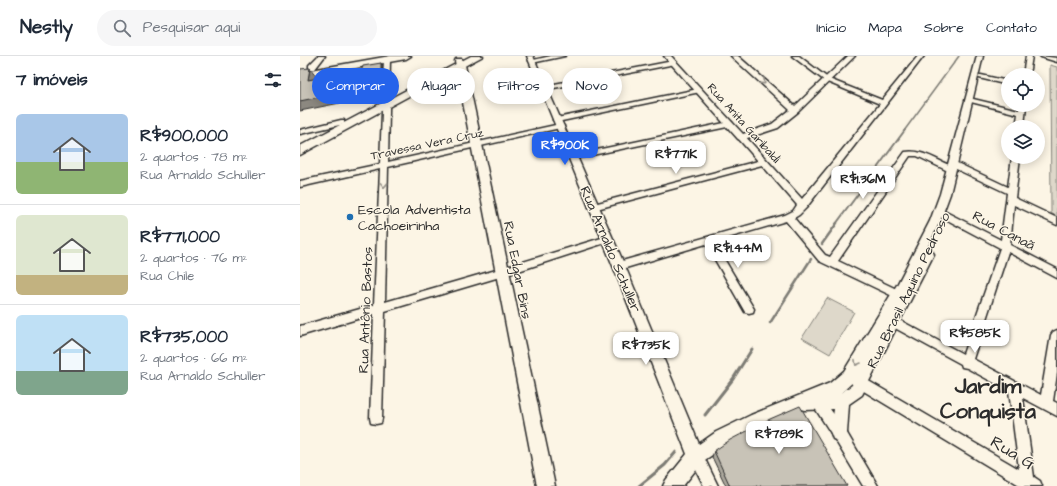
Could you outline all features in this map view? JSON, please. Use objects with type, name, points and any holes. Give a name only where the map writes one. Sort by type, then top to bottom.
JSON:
[{"type":"main road","points":[[300,69],[375,56]]},
{"type":"main road","points":[[300,75],[406,56]]},
{"type":"main road","points":[[399,94],[463,61],[478,56]]},
{"type":"main road","points":[[300,144],[341,122],[380,104]]},
{"type":"main road","points":[[300,151],[381,104]]},
{"type":"street","points":[[312,66],[322,56]]},
{"type":"street","points":[[531,59],[562,56]]},
{"type":"street","name":"Rua Anita Garibaldi","points":[[667,56],[803,206]]},
{"type":"street","points":[[734,56],[794,110]]},
{"type":"street","points":[[795,56],[827,80],[884,103]]},
{"type":"street","points":[[740,137],[771,128],[794,110],[852,56]]},
{"type":"street","points":[[620,266],[788,217],[796,213],[921,56]]},
{"type":"street","name":"Rua Brasil Aquino Pedroso","points":[[816,399],[842,401],[851,396],[862,383],[888,319],[942,214],[971,101],[980,56]]},
{"type":"street","name":"Rua Brasil Aquino Pedroso","points":[[971,101],[986,56]]},
{"type":"street","points":[[1027,68],[1029,56]]},
{"type":"street","points":[[1043,56],[1057,60]]},
{"type":"street","name":"Rua Antônio Bastos","points":[[387,59],[387,68]]},
{"type":"street","name":"Rua Edgar Bins","points":[[463,61],[478,145],[546,486]]},
{"type":"street","points":[[554,86],[673,63]]},
{"type":"street","points":[[980,77],[1001,82]]},
{"type":"street","name":"Travessa Vera Cruz","points":[[300,184],[478,145],[558,123],[698,91]]},
{"type":"street","points":[[971,101],[1022,113],[1021,120]]},
{"type":"street","name":"Rua Antônio Bastos","points":[[376,418],[386,104]]},
{"type":"street","name":"Rua Arnaldo Schuller","points":[[550,104],[593,207],[620,266],[696,456],[711,486]]},
{"type":"street","points":[[300,132],[341,122]]},
{"type":"street","points":[[573,157],[728,124]]},
{"type":"street","points":[[831,263],[910,153],[918,154],[954,167],[1011,196],[1057,222]]},
{"type":"street","points":[[593,207],[764,162]]},
{"type":"street","points":[[966,363],[1005,246],[1015,164]]},
{"type":"street","name":"Rua Canaã","points":[[942,214],[1057,274]]},
{"type":"street","points":[[788,217],[817,253],[831,263],[900,296]]},
{"type":"street","points":[[300,331],[503,272],[608,239]]},
{"type":"street","points":[[708,240],[749,309]]},
{"type":"street","points":[[888,319],[966,363],[1052,407],[1057,335]]},
{"type":"street","name":"Rua Brasil Aquino Pedroso","points":[[672,486],[696,456],[722,438],[749,424],[798,404],[816,399],[835,388],[849,376],[888,319]]},
{"type":"street","name":"Rua G","points":[[849,376],[1030,484]]},
{"type":"street","points":[[1016,388],[1030,484]]},
{"type":"street","points":[[816,399],[839,433],[871,486]]},
{"type":"street","points":[[839,433],[842,401]]},
{"type":"shaded area","points":[[1050,65],[1057,67],[1057,217],[1051,213]]},
{"type":"shaded area","points":[[827,298],[854,312],[830,354],[802,338]]},
{"type":"building","points":[[381,63],[381,68],[362,68],[363,66]]},
{"type":"building","points":[[310,68],[308,80],[312,79],[312,99],[300,101],[300,69]]},
{"type":"building","points":[[800,406],[847,486],[730,486],[714,451],[730,440],[770,419]]},
{"type":"waterway","points":[[904,131],[959,56]]},
{"type":"waterway","points":[[836,224],[905,130]]},
{"type":"waterway","points":[[822,244],[837,223]]},
{"type":"waterway","points":[[770,323],[811,259]]},
{"type":"waterway","points":[[705,415],[733,379],[752,349]]},
{"type":"waterway","points":[[639,486],[665,465],[676,452]]},
{"type":"place","name":"Escola Adventista Cachoeirinha","points":[[350,217]]},
{"type":"district","name":"Jardim Conquista","points":[[988,398]]}]
